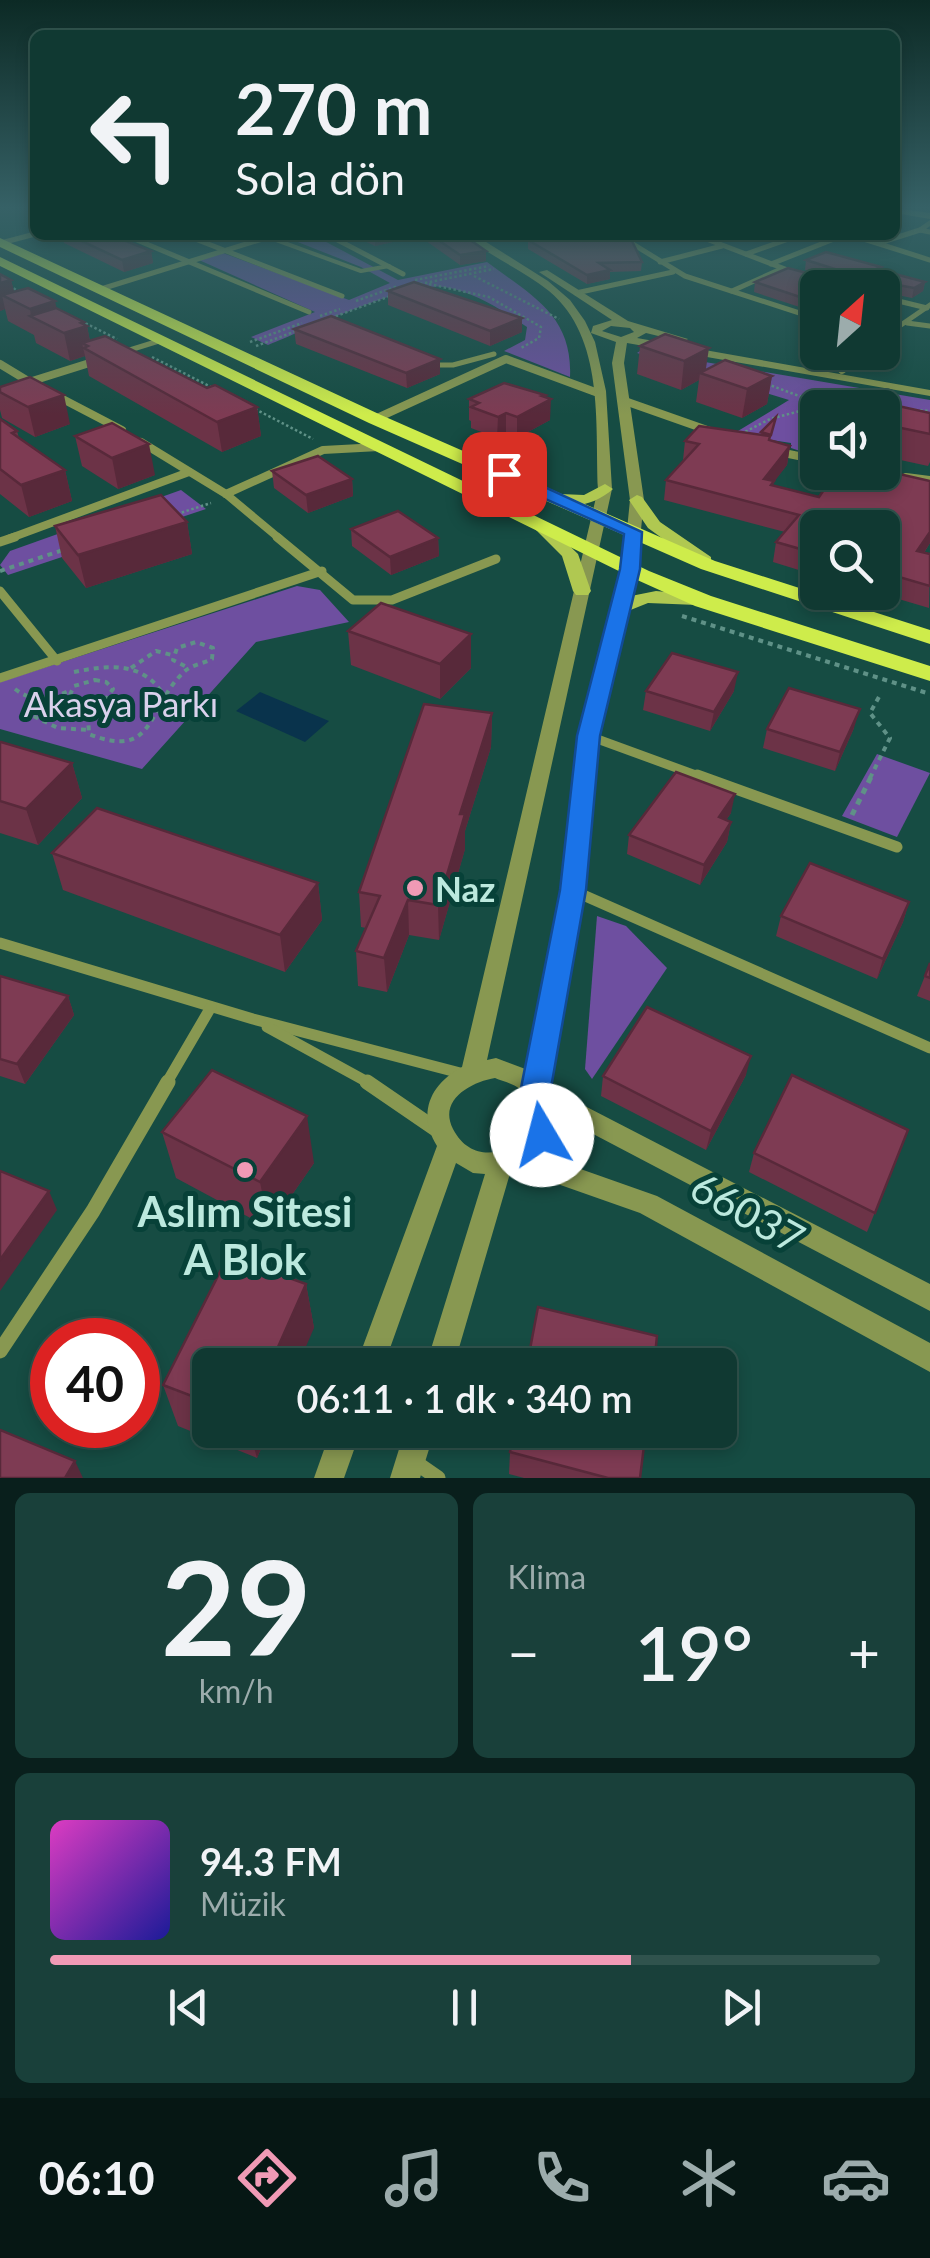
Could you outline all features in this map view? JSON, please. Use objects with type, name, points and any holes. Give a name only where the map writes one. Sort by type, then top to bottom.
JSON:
[{"type":"main road","points":[[32,277],[630,569],[703,601],[930,674]]},
{"type":"main road","points":[[74,277],[375,419],[725,571],[930,637]]},
{"type":"main road","points":[[560,499],[587,500],[605,489]]},
{"type":"main road","points":[[637,500],[660,530],[725,571]]},
{"type":"main road","points":[[532,522],[558,538],[570,554],[582,591]]},
{"type":"main road","points":[[618,610],[650,594],[703,601]]},
{"type":"street","points":[[100,289],[139,277]]},
{"type":"street","points":[[228,277],[309,312]]},
{"type":"street","points":[[293,277],[342,296]]},
{"type":"street","points":[[376,1348],[446,1140],[438,1107],[451,1084],[469,1072],[605,489],[598,393],[588,330],[566,302],[530,277]]},
{"type":"street","points":[[551,277],[624,323],[800,361]]},
{"type":"street","points":[[576,294],[652,277]]},
{"type":"street","points":[[689,277],[800,313]]},
{"type":"street","points":[[732,291],[763,277]]},
{"type":"street","points":[[47,304],[72,297]]},
{"type":"street","points":[[900,301],[928,306]]},
{"type":"street","points":[[900,327],[928,306]]},
{"type":"street","points":[[588,330],[624,323]]},
{"type":"street","points":[[907,323],[930,326]]},
{"type":"street","points":[[253,1020],[347,1068],[468,1158],[509,1161],[532,1148],[542,1135],[547,1119],[538,1091],[573,890],[589,736],[630,569],[637,500],[618,363],[625,340],[641,333],[637,327]]},
{"type":"street","points":[[588,330],[625,340],[930,393]]},
{"type":"street","points":[[14,386],[162,340]]},
{"type":"street","points":[[494,354],[598,393]]},
{"type":"street","points":[[375,419],[505,358]]},
{"type":"street","points":[[0,364],[108,421],[228,496],[353,600],[392,600],[496,559]]},
{"type":"street","points":[[842,370],[930,382]]},
{"type":"street","points":[[622,400],[733,439]]},
{"type":"street","points":[[228,496],[322,450],[380,447]]},
{"type":"street","points":[[766,449],[800,456]]},
{"type":"street","points":[[2,539],[189,472]]},
{"type":"street","points":[[900,476],[930,480]]},
{"type":"street","points":[[4,677],[322,571]]},
{"type":"street","points":[[0,591],[57,661]]},
{"type":"street","points":[[589,736],[896,847]]},
{"type":"street","points":[[573,890],[930,1048]]},
{"type":"street","points":[[0,943],[253,1020],[469,1072],[496,1068],[512,1071],[538,1091]]},
{"type":"street","points":[[0,1351],[92,1211],[212,1007]]},
{"type":"street","name":"66037","points":[[538,1091],[930,1298]]},
{"type":"street","points":[[446,1348],[509,1161]]},
{"type":"street","name":"66037","points":[[509,1161],[648,1204],[930,1358]]},
{"type":"street","points":[[329,1478],[340,1448]]},
{"type":"street","points":[[412,1456],[438,1478]]},
{"type":"lane","points":[[429,364],[452,366],[494,354]]},
{"type":"path","points":[[409,277],[494,296],[542,327],[540,338],[505,358]]},
{"type":"path","points":[[415,280],[433,277]]},
{"type":"path","points":[[249,349],[423,283],[454,277]]},
{"type":"path","points":[[478,277],[523,304],[588,330]]},
{"type":"path","points":[[0,282],[47,304]]},
{"type":"path","points":[[342,296],[358,302],[401,285]]},
{"type":"path","points":[[510,306],[523,304]]},
{"type":"path","points":[[82,322],[218,390]]},
{"type":"path","points":[[759,382],[800,397]]},
{"type":"path","points":[[252,408],[333,449]]},
{"type":"path","points":[[733,439],[770,418],[800,411]]},
{"type":"path","points":[[908,412],[930,411]]},
{"type":"path","points":[[175,514],[228,496]]},
{"type":"path","points":[[0,571],[69,548]]},
{"type":"path","points":[[674,614],[930,694]]},
{"type":"path","points":[[196,642],[215,651],[207,663],[187,667],[176,664],[172,655],[183,645],[196,642]]},
{"type":"path","points":[[74,672],[101,666],[138,666],[156,651],[172,655]]},
{"type":"path","points":[[124,667],[154,679],[164,696]]},
{"type":"path","points":[[30,698],[31,715],[44,725],[88,730],[100,740],[112,742],[137,738],[152,726],[164,696],[187,667]]},
{"type":"path","points":[[4,677],[30,698],[52,698],[88,680],[102,680],[113,689],[88,718],[88,730]]},
{"type":"path","points":[[70,690],[68,699],[76,705],[104,702]]},
{"type":"path","points":[[845,828],[890,738],[870,712],[880,695]]},
{"type":"green space","points":[[237,277],[287,277],[349,300],[390,283],[379,277],[398,280],[507,277],[557,322],[569,356],[570,377],[504,351],[525,340],[527,327],[477,297],[444,287],[407,291],[268,345],[251,337],[315,312]]},
{"type":"green space","points":[[637,353],[871,390],[800,390],[800,451],[791,448],[791,443],[733,434],[789,400]]},
{"type":"green space","points":[[900,395],[930,400],[930,424],[900,414]]},
{"type":"green space","points":[[181,490],[206,509],[8,575],[0,565],[10,551]]},
{"type":"green space","name":"Akasya Parkı","points":[[297,586],[320,590],[349,622],[256,642],[142,769],[0,729],[0,682]]},
{"type":"green space","points":[[877,754],[930,773],[897,837],[842,816]]},
{"type":"green space","points":[[597,916],[626,926],[667,968],[592,1079],[585,1069]]},
{"type":"water","points":[[260,692],[329,721],[305,742],[236,711]]},
{"type":"building","points":[[767,277],[800,277],[800,297],[755,282]]},
{"type":"building","points":[[900,277],[925,282],[914,288],[900,285]]},
{"type":"building","points":[[414,282],[522,318],[490,331],[388,291]]},
{"type":"building","points":[[28,288],[55,301],[30,309],[2,295]]},
{"type":"building","points":[[56,308],[87,326],[64,333],[30,316]]},
{"type":"building","points":[[331,316],[440,359],[406,373],[294,329]]},
{"type":"building","points":[[665,334],[709,348],[684,361],[640,346]]},
{"type":"building","points":[[105,336],[207,388],[215,385],[257,407],[217,422],[84,348],[88,346],[82,343]]},
{"type":"building","points":[[725,360],[772,376],[747,389],[700,373]]},
{"type":"building","points":[[30,377],[64,395],[28,407],[0,392],[0,387]]},
{"type":"building","points":[[504,383],[551,399],[517,417],[506,413],[498,417],[471,407],[479,403],[469,399]]},
{"type":"building","points":[[900,407],[930,413],[930,434],[900,428]]},
{"type":"building","points":[[776,417],[771,435],[761,432]]},
{"type":"building","points":[[0,419],[17,431],[12,433],[65,470],[21,485],[0,469]]},
{"type":"building","points":[[112,423],[149,444],[112,458],[75,436]]},
{"type":"building","points":[[699,426],[770,436],[769,440],[790,446],[764,479],[774,481],[771,485],[819,497],[824,490],[900,490],[900,474],[930,481],[930,532],[917,551],[930,554],[930,586],[900,577],[900,510],[800,510],[800,549],[776,542],[799,515],[666,480],[699,444],[685,441]]},
{"type":"building","points":[[318,456],[352,479],[306,495],[272,471]]},
{"type":"building","points":[[161,495],[187,522],[78,555],[55,526]]},
{"type":"building","points":[[398,511],[438,538],[390,557],[351,529]]},
{"type":"building","points":[[381,603],[471,634],[440,664],[348,631]]},
{"type":"building","points":[[672,653],[738,672],[714,712],[646,691]]},
{"type":"building","points":[[789,688],[860,709],[840,752],[767,729]]},
{"type":"building","points":[[424,704],[492,713],[460,814],[465,814],[438,905],[408,900],[384,958],[356,951],[380,896],[359,892]]},
{"type":"building","points":[[1,742],[72,763],[26,809],[0,801]]},
{"type":"building","points":[[676,772],[735,794],[719,817],[731,822],[704,865],[629,835]]},
{"type":"building","points":[[97,808],[318,883],[280,935],[52,853]]},
{"type":"building","points":[[810,863],[909,902],[883,959],[781,916]]},
{"type":"building","points":[[0,976],[68,996],[17,1064],[0,1059]]},
{"type":"building","points":[[647,1007],[751,1056],[711,1131],[603,1076]]},
{"type":"building","points":[[212,1070],[307,1116],[260,1182],[162,1132]]},
{"type":"building","points":[[792,1075],[908,1130],[875,1213],[754,1153]]},
{"type":"building","points":[[0,1171],[49,1191],[0,1260]]},
{"type":"building","points":[[228,1256],[306,1284],[278,1348],[192,1348],[192,1396],[163,1385]]},
{"type":"building","points":[[538,1307],[657,1336],[656,1348],[530,1348]]},
{"type":"building","points":[[0,1430],[30,1442],[30,1448],[44,1448],[75,1461],[65,1478],[0,1478]]},
{"type":"building","points":[[511,1448],[644,1448],[640,1478],[608,1478],[510,1452]]},
{"type":"place","name":"Naz","points":[[415,888]]},
{"type":"place","name":"Aslım Sitesi A Blok","points":[[245,1170]]},
{"type":"route","points":[[504,474],[633,532],[630,569],[589,736],[573,890],[536,1088],[547,1119],[542,1135]]}]
